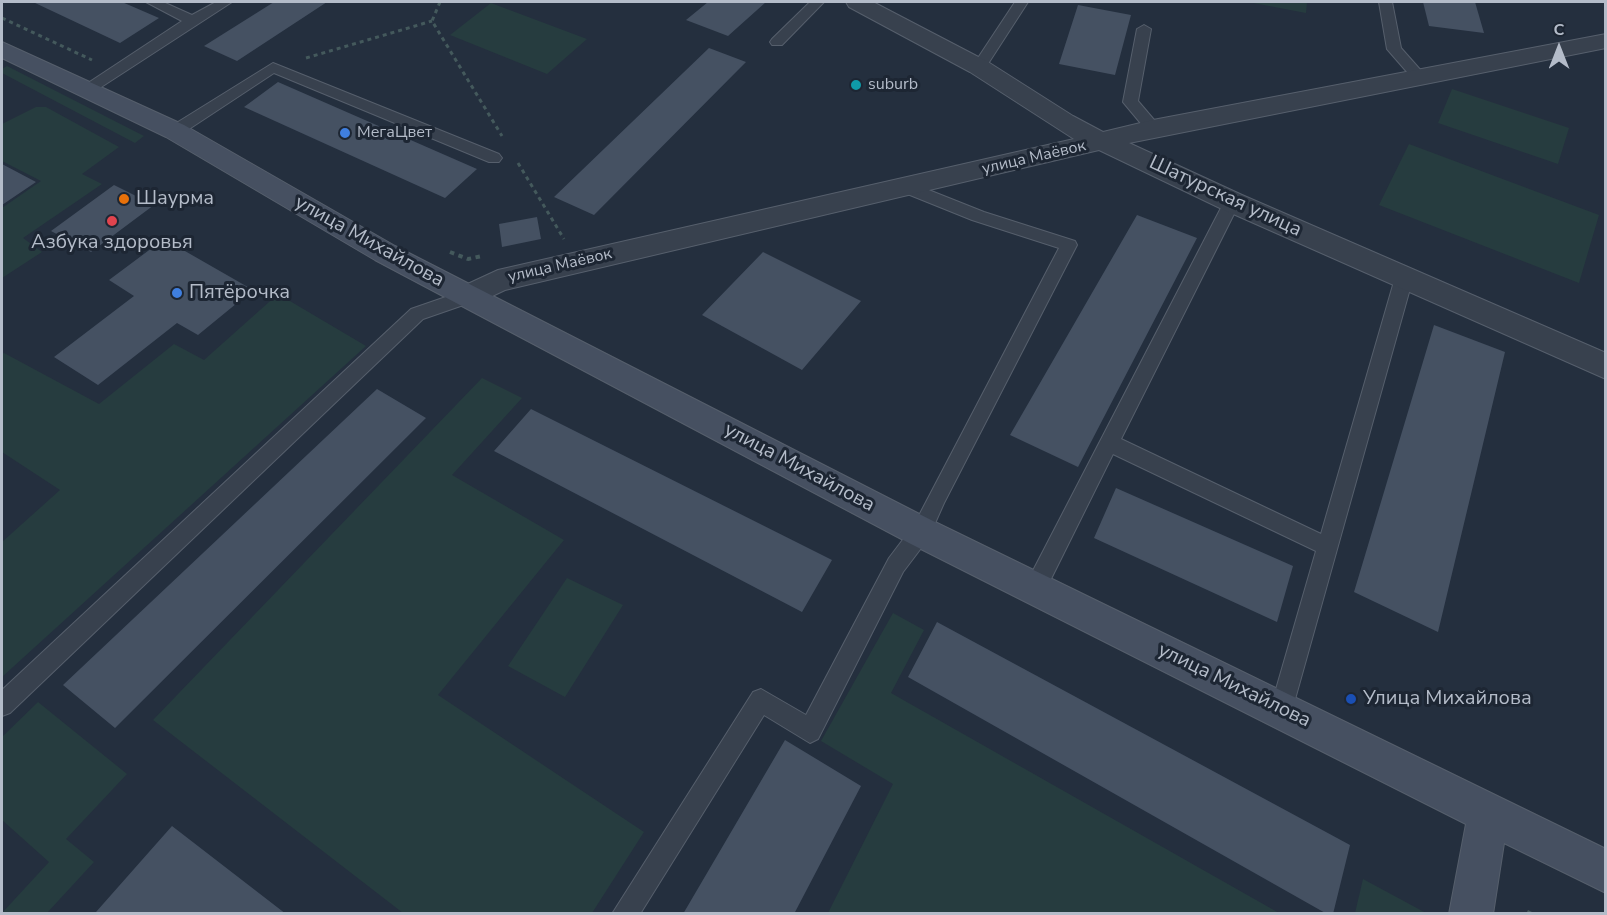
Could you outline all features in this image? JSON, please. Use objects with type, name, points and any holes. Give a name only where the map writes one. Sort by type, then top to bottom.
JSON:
[{"type":"street","name":"Шатурская улица","points":[[857,2],[979,67],[1078,130],[1101,142],[1605,367]]},
{"type":"street","name":"улица Маёвок","points":[[469,296],[498,281],[1101,142],[1153,128],[1605,41]]},
{"type":"street","name":"улица Михайлова","points":[[2,49],[175,131],[385,253],[921,532],[1605,872]]},
{"type":"street","points":[[1471,914],[1489,813]]},
{"type":"lane","points":[[153,2],[192,20]]},
{"type":"lane","points":[[87,90],[192,20],[225,2]]},
{"type":"lane","points":[[777,42],[817,2]]},
{"type":"lane","points":[[979,67],[1021,2]]},
{"type":"lane","points":[[1385,2],[1394,49],[1419,77]]},
{"type":"lane","points":[[1144,29],[1130,102],[1153,128]]},
{"type":"lane","points":[[175,131],[273,67],[494,158]]},
{"type":"lane","points":[[624,914],[761,700],[810,731],[896,565],[921,532],[1069,245],[978,216],[906,187]]},
{"type":"lane","points":[[1035,588],[1232,202]]},
{"type":"lane","points":[[1281,710],[1404,278]]},
{"type":"lane","points":[[2,705],[417,314],[469,296]]},
{"type":"lane","points":[[1109,443],[1328,546]]},
{"type":"path","points":[[432,21],[440,2]]},
{"type":"path","points":[[2,18],[116,71]]},
{"type":"path","points":[[273,67],[432,21]]},
{"type":"path","points":[[432,21],[504,140]]},
{"type":"path","points":[[516,160],[564,240],[554,242]]},
{"type":"path","points":[[449,252],[468,259],[489,255]]},
{"type":"green space","points":[[1248,2],[1307,2],[1306,13]]},
{"type":"green space","points":[[491,3],[587,39],[547,74],[450,35]]},
{"type":"green space","points":[[7,66],[144,136],[135,143],[2,73],[2,69]]},
{"type":"green space","points":[[1452,89],[1569,128],[1558,164],[1438,123]]},
{"type":"green space","points":[[36,107],[46,107],[119,147],[82,174],[102,184],[23,238],[42,252],[2,278],[2,208],[41,181],[2,161],[2,124]]},
{"type":"green space","points":[[1409,144],[1599,215],[1579,283],[1379,205]]},
{"type":"green space","points":[[278,294],[366,346],[2,677],[2,542],[60,490],[2,452],[2,354],[4,353],[99,404],[174,344],[204,360]]},
{"type":"green space","points":[[482,378],[522,398],[452,475],[564,540],[438,695],[644,832],[592,913],[403,913],[153,720]]},
{"type":"green space","points":[[567,578],[623,605],[565,697],[508,666]]},
{"type":"green space","points":[[893,613],[924,630],[891,693],[1279,913],[828,913],[893,784],[821,741]]},
{"type":"green space","points":[[38,702],[127,774],[66,839],[94,862],[47,913],[2,913],[49,862],[2,820],[2,737]]},
{"type":"green space","points":[[1363,879],[1426,913],[1355,913]]},
{"type":"building","points":[[33,2],[122,2],[159,18],[120,43]]},
{"type":"building","points":[[274,2],[327,2],[237,61],[204,46]]},
{"type":"building","points":[[708,2],[766,2],[728,36],[686,20]]},
{"type":"building","points":[[1423,2],[1475,2],[1484,33],[1429,26]]},
{"type":"building","points":[[1078,5],[1131,15],[1115,75],[1059,64]]},
{"type":"building","points":[[709,48],[746,62],[594,215],[554,197]]},
{"type":"building","points":[[278,82],[477,169],[445,198],[244,107]]},
{"type":"building","points":[[2,164],[36,182],[2,205]]},
{"type":"building","points":[[114,185],[154,205],[91,252],[51,231]]},
{"type":"building","points":[[1137,215],[1197,238],[1078,467],[1010,435]]},
{"type":"building","points":[[537,217],[541,239],[502,247],[499,224]]},
{"type":"building","points":[[164,239],[253,290],[198,335],[177,323],[98,385],[54,357],[134,296],[109,280]]},
{"type":"building","points":[[763,252],[861,301],[802,370],[702,315]]},
{"type":"building","points":[[1434,325],[1505,352],[1438,632],[1354,592]]},
{"type":"building","points":[[377,389],[426,418],[115,728],[63,685]]},
{"type":"building","points":[[531,409],[832,560],[802,612],[494,451]]},
{"type":"building","points":[[1116,488],[1293,566],[1277,622],[1094,538]]},
{"type":"building","points":[[937,622],[1350,845],[1333,914],[1327,914],[908,677]]},
{"type":"building","points":[[785,740],[861,786],[794,914],[683,914]]},
{"type":"building","points":[[172,826],[286,914],[96,912]]},
{"type":"place","name":"suburb","points":[[856,85]]},
{"type":"place","name":"МегаЦвет","points":[[345,133]]},
{"type":"place","name":"Шаурма","points":[[124,199]]},
{"type":"place","name":"Азбука здоровья","points":[[112,221]]},
{"type":"place","name":"Пятёрочка","points":[[177,293]]},
{"type":"place","name":"Улица Михайлова","points":[[1351,699]]}]
